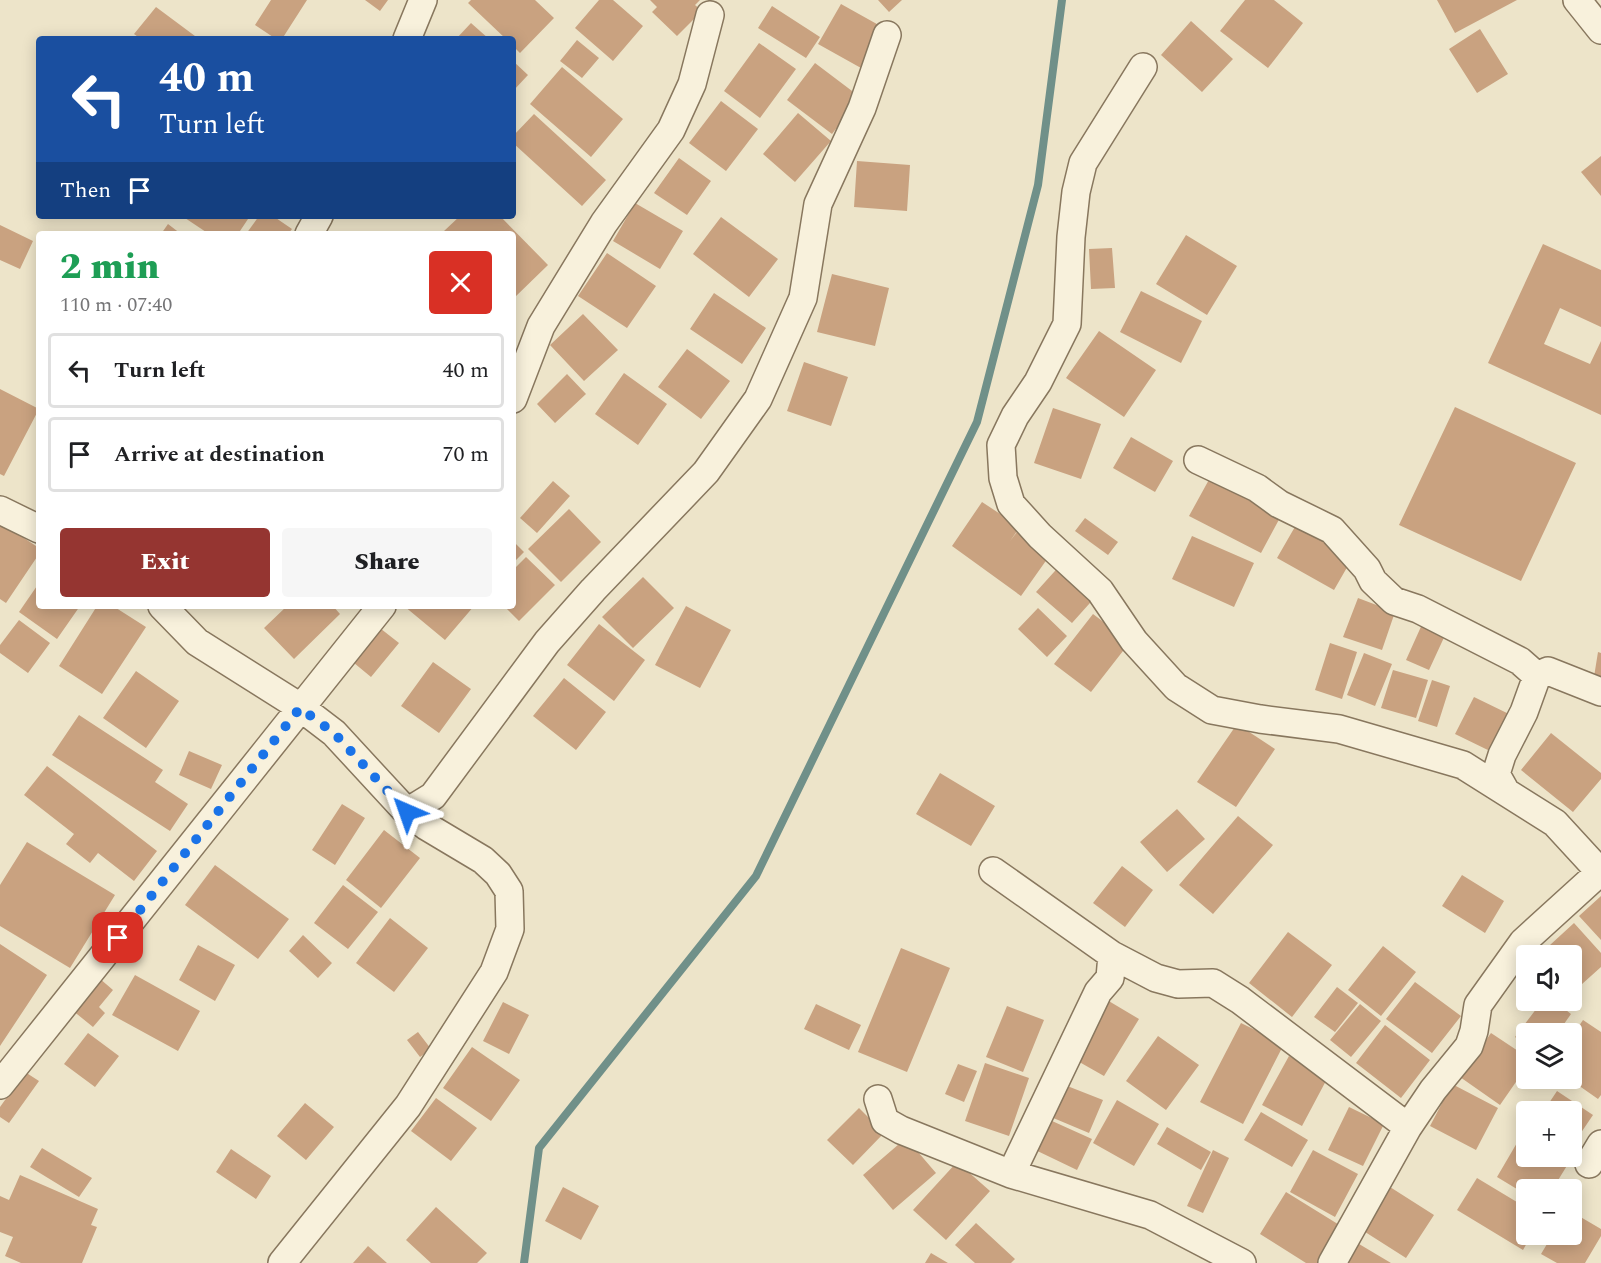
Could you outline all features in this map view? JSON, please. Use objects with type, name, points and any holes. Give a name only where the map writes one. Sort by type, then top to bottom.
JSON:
[{"type":"street","points":[[408,36],[423,0]]},
{"type":"street","points":[[1577,0],[1601,30]]},
{"type":"street","points":[[516,391],[541,327],[603,223],[671,130],[693,84],[710,15]]},
{"type":"street","points":[[407,812],[433,796],[547,642],[593,590],[706,472],[758,399],[803,298],[818,204],[862,108],[887,35]]},
{"type":"street","points":[[1143,67],[1083,164],[1076,192],[1071,237],[1067,324],[1038,382],[1015,416],[1001,445],[1003,478],[1011,504],[1040,536],[1100,591],[1134,641],[1176,687],[1212,710],[1339,729],[1463,765],[1555,823],[1600,873],[1523,942],[1478,1005],[1469,1046],[1433,1090],[1408,1127],[1332,1263]]},
{"type":"street","points":[[1198,460],[1257,488],[1279,504],[1332,530],[1367,569],[1373,581],[1394,601],[1418,609],[1520,661],[1538,676]]},
{"type":"street","points":[[0,510],[36,528]]},
{"type":"street","points":[[165,609],[196,642],[300,708],[334,733],[407,812],[483,860],[498,874],[509,891],[510,929],[494,972],[408,1106],[282,1263]]},
{"type":"street","points":[[0,1085],[206,829],[379,609]]},
{"type":"street","points":[[1505,790],[1496,774],[1502,755],[1524,712],[1538,676],[1548,671],[1601,692]]},
{"type":"street","points":[[993,871],[1112,955],[1156,978],[1178,984],[1213,983],[1240,1000],[1408,1127]]},
{"type":"street","points":[[1011,1174],[1098,992],[1110,978],[1112,955]]},
{"type":"street","points":[[878,1099],[885,1121],[901,1130],[1011,1174],[1150,1215],[1242,1263]]},
{"type":"building","points":[[271,0],[307,0],[284,36],[272,36],[255,25]]},
{"type":"building","points":[[365,0],[388,0],[380,11]]},
{"type":"building","points":[[471,0],[535,0],[554,18],[520,53],[516,49],[516,36],[503,36],[468,3]]},
{"type":"building","points":[[599,0],[613,0],[643,26],[613,61],[575,28]]},
{"type":"building","points":[[650,0],[700,0],[695,5],[702,11],[677,36],[652,12],[657,7]]},
{"type":"building","points":[[878,0],[902,0],[889,12]]},
{"type":"building","points":[[1245,0],[1274,0],[1303,23],[1268,68],[1220,31]]},
{"type":"building","points":[[1437,0],[1517,0],[1455,33]]},
{"type":"building","points":[[841,4],[884,28],[861,68],[818,44]]},
{"type":"building","points":[[772,6],[820,37],[806,58],[758,28]]},
{"type":"building","points":[[156,7],[195,36],[137,36],[134,34]]},
{"type":"building","points":[[1191,21],[1233,59],[1202,92],[1161,55]]},
{"type":"building","points":[[471,23],[486,36],[459,36]]},
{"type":"building","points":[[1480,29],[1508,74],[1477,93],[1449,49]]},
{"type":"building","points":[[577,40],[599,58],[582,78],[560,61]]},
{"type":"building","points":[[759,43],[796,69],[760,118],[724,91]]},
{"type":"building","points":[[815,63],[860,97],[832,134],[787,100]]},
{"type":"building","points":[[516,64],[528,75],[516,88]]},
{"type":"building","points":[[562,67],[623,119],[591,157],[530,104]]},
{"type":"building","points":[[721,101],[758,129],[726,171],[689,143]]},
{"type":"building","points":[[798,113],[831,141],[795,182],[763,154]]},
{"type":"building","points":[[534,114],[606,180],[582,206],[516,146],[516,133]]},
{"type":"building","points":[[1601,156],[1601,196],[1581,172]]},
{"type":"building","points":[[679,158],[711,181],[687,215],[654,193]]},
{"type":"building","points":[[857,161],[910,165],[907,211],[854,207]]},
{"type":"building","points":[[635,203],[683,231],[660,269],[613,241]]},
{"type":"building","points":[[721,217],[778,259],[749,297],[693,254]]},
{"type":"building","points":[[186,219],[248,219],[240,231],[204,231]]},
{"type":"building","points":[[257,219],[277,219],[292,229],[290,231],[248,231]]},
{"type":"building","points":[[457,219],[503,219],[515,231],[444,231]]},
{"type":"building","points":[[168,224],[177,231],[163,231]]},
{"type":"building","points":[[0,225],[33,241],[20,269],[0,260]]},
{"type":"building","points":[[516,232],[548,265],[516,296]]},
{"type":"building","points":[[1186,235],[1237,266],[1207,315],[1156,284]]},
{"type":"building","points":[[1543,244],[1601,270],[1601,327],[1560,308],[1544,344],[1590,364],[1601,341],[1601,415],[1488,363]]},
{"type":"building","points":[[1112,248],[1115,288],[1091,289],[1089,249]]},
{"type":"building","points":[[607,253],[656,286],[627,328],[578,296]]},
{"type":"building","points":[[832,274],[889,288],[875,346],[817,332]]},
{"type":"building","points":[[1141,291],[1202,321],[1181,363],[1120,332]]},
{"type":"building","points":[[714,293],[766,328],[742,364],[690,329]]},
{"type":"building","points":[[583,314],[618,350],[584,381],[550,345]]},
{"type":"building","points":[[1099,331],[1156,370],[1124,417],[1066,378]]},
{"type":"building","points":[[687,349],[730,381],[701,419],[658,387]]},
{"type":"building","points":[[804,362],[848,377],[831,426],[787,411]]},
{"type":"building","points":[[624,373],[667,404],[638,445],[595,414]]},
{"type":"building","points":[[567,374],[586,394],[555,423],[537,404]]},
{"type":"building","points":[[0,389],[36,407],[36,415],[4,476],[0,474]]},
{"type":"building","points":[[1455,407],[1576,463],[1521,581],[1399,525]]},
{"type":"building","points":[[1053,408],[1101,424],[1081,479],[1034,463]]},
{"type":"building","points":[[1131,437],[1173,461],[1155,492],[1113,468]]},
{"type":"building","points":[[1211,476],[1282,514],[1261,553],[1189,516]]},
{"type":"building","points":[[553,481],[570,496],[537,533],[520,518]]},
{"type":"building","points":[[982,502],[1020,527],[1010,541],[1017,532],[1050,555],[1021,596],[952,546]]},
{"type":"building","points":[[569,509],[601,542],[561,582],[528,549]]},
{"type":"building","points":[[1085,518],[1118,542],[1108,555],[1075,531]]},
{"type":"building","points":[[3,524],[36,546],[36,558],[6,603],[0,599],[0,527]]},
{"type":"building","points":[[1296,525],[1353,557],[1334,590],[1277,558]]},
{"type":"building","points":[[1192,536],[1254,563],[1234,607],[1172,579]]},
{"type":"building","points":[[516,544],[524,552],[516,560]]},
{"type":"building","points":[[526,557],[555,585],[519,621],[507,609],[516,609],[516,567]]},
{"type":"building","points":[[1063,562],[1098,594],[1072,623],[1036,592]]},
{"type":"building","points":[[643,577],[674,608],[633,648],[602,617]]},
{"type":"building","points":[[36,587],[36,609],[78,609],[57,639],[19,612]]},
{"type":"building","points":[[1358,598],[1395,612],[1382,650],[1343,637]]},
{"type":"building","points":[[686,606],[731,630],[700,688],[655,665]]},
{"type":"building","points":[[1038,608],[1067,636],[1047,657],[1018,629]]},
{"type":"building","points":[[95,609],[118,609],[146,627],[102,694],[59,666]]},
{"type":"building","points":[[284,609],[336,609],[340,614],[294,659],[264,628]]},
{"type":"building","points":[[408,609],[471,609],[445,640]]},
{"type":"building","points":[[1093,614],[1130,642],[1091,692],[1054,664]]},
{"type":"building","points":[[19,620],[50,643],[28,673],[0,653],[0,645]]},
{"type":"building","points":[[1424,620],[1447,631],[1429,670],[1406,660]]},
{"type":"building","points":[[599,624],[645,660],[614,701],[567,665]]},
{"type":"building","points":[[376,625],[399,643],[371,677],[348,658]]},
{"type":"building","points":[[1330,643],[1357,652],[1342,699],[1315,690]]},
{"type":"building","points":[[1598,652],[1601,653],[1601,684],[1593,683]]},
{"type":"building","points":[[1364,653],[1392,664],[1375,706],[1347,695]]},
{"type":"building","points":[[433,662],[471,689],[439,733],[401,706]]},
{"type":"building","points":[[1393,670],[1428,680],[1416,718],[1381,708]]},
{"type":"building","points":[[136,671],[179,701],[146,748],[103,718]]},
{"type":"building","points":[[564,678],[606,712],[576,750],[533,716]]},
{"type":"building","points":[[1432,680],[1450,686],[1437,727],[1418,721]]},
{"type":"building","points":[[1474,697],[1511,715],[1492,752],[1455,734]]},
{"type":"building","points":[[79,715],[163,770],[155,782],[188,804],[170,831],[52,755]]},
{"type":"building","points":[[1237,724],[1275,749],[1236,807],[1197,782]]},
{"type":"building","points":[[1551,733],[1601,773],[1601,779],[1573,812],[1521,770]]},
{"type":"building","points":[[189,751],[222,765],[211,789],[179,775]]},
{"type":"building","points":[[47,766],[157,851],[134,881],[98,853],[90,863],[66,844],[74,834],[24,795]]},
{"type":"building","points":[[940,773],[995,806],[971,846],[916,814]]},
{"type":"building","points":[[342,804],[365,818],[335,865],[312,850]]},
{"type":"building","points":[[1177,809],[1205,839],[1167,872],[1140,842]]},
{"type":"building","points":[[1238,816],[1273,845],[1213,914],[1179,885]]},
{"type":"building","points":[[384,830],[420,858],[381,908],[346,880]]},
{"type":"building","points":[[27,842],[115,895],[70,968],[0,926],[0,885]]},
{"type":"building","points":[[215,865],[289,919],[258,959],[185,905]]},
{"type":"building","points":[[1122,866],[1153,890],[1125,927],[1093,903]]},
{"type":"building","points":[[1462,875],[1504,901],[1485,933],[1442,906]]},
{"type":"building","points":[[343,885],[378,912],[348,949],[314,923]]},
{"type":"building","points":[[1601,896],[1601,940],[1579,916]]},
{"type":"building","points":[[390,918],[428,948],[394,992],[356,963]]},
{"type":"building","points":[[1574,923],[1601,953],[1601,967],[1582,984],[1582,945],[1550,945]]},
{"type":"building","points":[[1288,932],[1332,965],[1292,1017],[1249,983]]},
{"type":"building","points":[[303,935],[332,963],[318,978],[289,951]]},
{"type":"building","points":[[0,944],[47,975],[0,1046]]},
{"type":"building","points":[[198,945],[235,965],[215,1001],[179,980]]},
{"type":"building","points":[[1383,946],[1416,972],[1381,1016],[1348,990]]},
{"type":"building","points":[[901,948],[950,968],[907,1072],[858,1052]]},
{"type":"building","points":[[135,975],[200,1011],[178,1051],[112,1015]]},
{"type":"building","points":[[99,978],[113,990],[99,1007],[105,1013],[93,1027],[72,1010]]},
{"type":"building","points":[[1415,982],[1461,1016],[1432,1053],[1386,1019]]},
{"type":"building","points":[[1337,987],[1358,1003],[1335,1032],[1314,1017]]},
{"type":"building","points":[[1102,997],[1139,1019],[1104,1076],[1067,1055]]},
{"type":"building","points":[[503,1002],[529,1015],[509,1054],[483,1041]]},
{"type":"building","points":[[816,1004],[861,1025],[849,1050],[804,1029]]},
{"type":"building","points":[[1360,1004],[1381,1021],[1351,1057],[1330,1040]]},
{"type":"building","points":[[1007,1006],[1044,1020],[1023,1072],[986,1057]]},
{"type":"building","points":[[1535,1011],[1567,1011],[1571,1014],[1565,1023],[1526,1023]]},
{"type":"building","points":[[1583,1020],[1601,1032],[1601,1095],[1598,1099],[1582,1088],[1581,1023]]},
{"type":"building","points":[[1241,1023],[1284,1044],[1243,1124],[1200,1102]]},
{"type":"building","points":[[1385,1025],[1430,1060],[1401,1098],[1356,1063]]},
{"type":"building","points":[[418,1032],[431,1049],[420,1057],[407,1040]]},
{"type":"building","points":[[88,1033],[119,1056],[95,1087],[64,1064]]},
{"type":"building","points":[[1491,1033],[1516,1050],[1516,1082],[1500,1105],[1460,1077]]},
{"type":"building","points":[[1158,1036],[1199,1065],[1166,1110],[1126,1081]]},
{"type":"building","points":[[472,1047],[520,1080],[491,1121],[443,1088]]},
{"type":"building","points":[[1289,1056],[1328,1077],[1302,1126],[1262,1105]]},
{"type":"building","points":[[985,1063],[1029,1078],[1009,1136],[965,1121]]},
{"type":"building","points":[[958,1064],[977,1071],[964,1102],[945,1094]]},
{"type":"building","points":[[25,1072],[39,1081],[9,1123],[0,1117],[0,1107]]},
{"type":"building","points":[[1052,1080],[1103,1100],[1089,1133],[1039,1112]]},
{"type":"building","points":[[1452,1084],[1498,1108],[1476,1150],[1430,1126]]},
{"type":"building","points":[[1557,1091],[1572,1101],[1550,1101]]},
{"type":"building","points":[[436,1098],[477,1128],[451,1161],[411,1131]]},
{"type":"building","points":[[1117,1100],[1159,1124],[1134,1166],[1093,1143]]},
{"type":"building","points":[[305,1103],[334,1127],[306,1160],[277,1136]]},
{"type":"building","points":[[1349,1107],[1384,1124],[1363,1166],[1328,1150]]},
{"type":"building","points":[[859,1108],[884,1133],[853,1165],[827,1140]]},
{"type":"building","points":[[1582,1108],[1593,1115],[1582,1131]]},
{"type":"building","points":[[1261,1112],[1308,1140],[1292,1167],[1244,1140]]},
{"type":"building","points":[[1041,1116],[1092,1139],[1077,1170],[1027,1146]]},
{"type":"building","points":[[1167,1127],[1211,1152],[1201,1170],[1157,1144]]},
{"type":"building","points":[[906,1138],[936,1173],[893,1210],[863,1175]]},
{"type":"building","points":[[1516,1145],[1516,1167],[1566,1167],[1559,1179],[1516,1179],[1516,1188],[1497,1177]]},
{"type":"building","points":[[42,1148],[92,1178],[79,1197],[30,1167]]},
{"type":"building","points":[[231,1149],[271,1176],[256,1199],[216,1172]]},
{"type":"building","points":[[1213,1150],[1229,1158],[1203,1213],[1187,1206]]},
{"type":"building","points":[[1313,1150],[1358,1174],[1335,1217],[1290,1192]]},
{"type":"building","points":[[957,1162],[990,1191],[946,1240],[913,1210]]},
{"type":"building","points":[[20,1175],[98,1209],[91,1225],[97,1227],[82,1263],[21,1263],[5,1256],[13,1237],[0,1232],[0,1196],[9,1200]]},
{"type":"building","points":[[1477,1178],[1516,1201],[1516,1245],[1526,1245],[1523,1250],[1457,1210]]},
{"type":"building","points":[[563,1187],[599,1206],[581,1240],[545,1221]]},
{"type":"building","points":[[1390,1187],[1434,1215],[1406,1258],[1362,1230]]},
{"type":"building","points":[[1286,1192],[1341,1226],[1318,1263],[1306,1263],[1260,1234]]},
{"type":"building","points":[[436,1207],[487,1253],[477,1263],[431,1263],[406,1240]]},
{"type":"building","points":[[1582,1218],[1601,1229],[1601,1236],[1585,1263],[1557,1263],[1541,1254],[1546,1245],[1582,1245]]},
{"type":"building","points":[[976,1223],[1015,1259],[1011,1263],[975,1263],[955,1245]]},
{"type":"building","points":[[1354,1241],[1391,1263],[1340,1263]]},
{"type":"building","points":[[368,1246],[387,1263],[353,1263]]},
{"type":"building","points":[[931,1253],[948,1263],[925,1263]]},
{"type":"waterway","points":[[524,1263],[539,1148],[756,876],[977,422],[1038,185],[1062,0]]},
{"type":"route","points":[[118,938],[300,708],[334,733],[407,812]]}]
